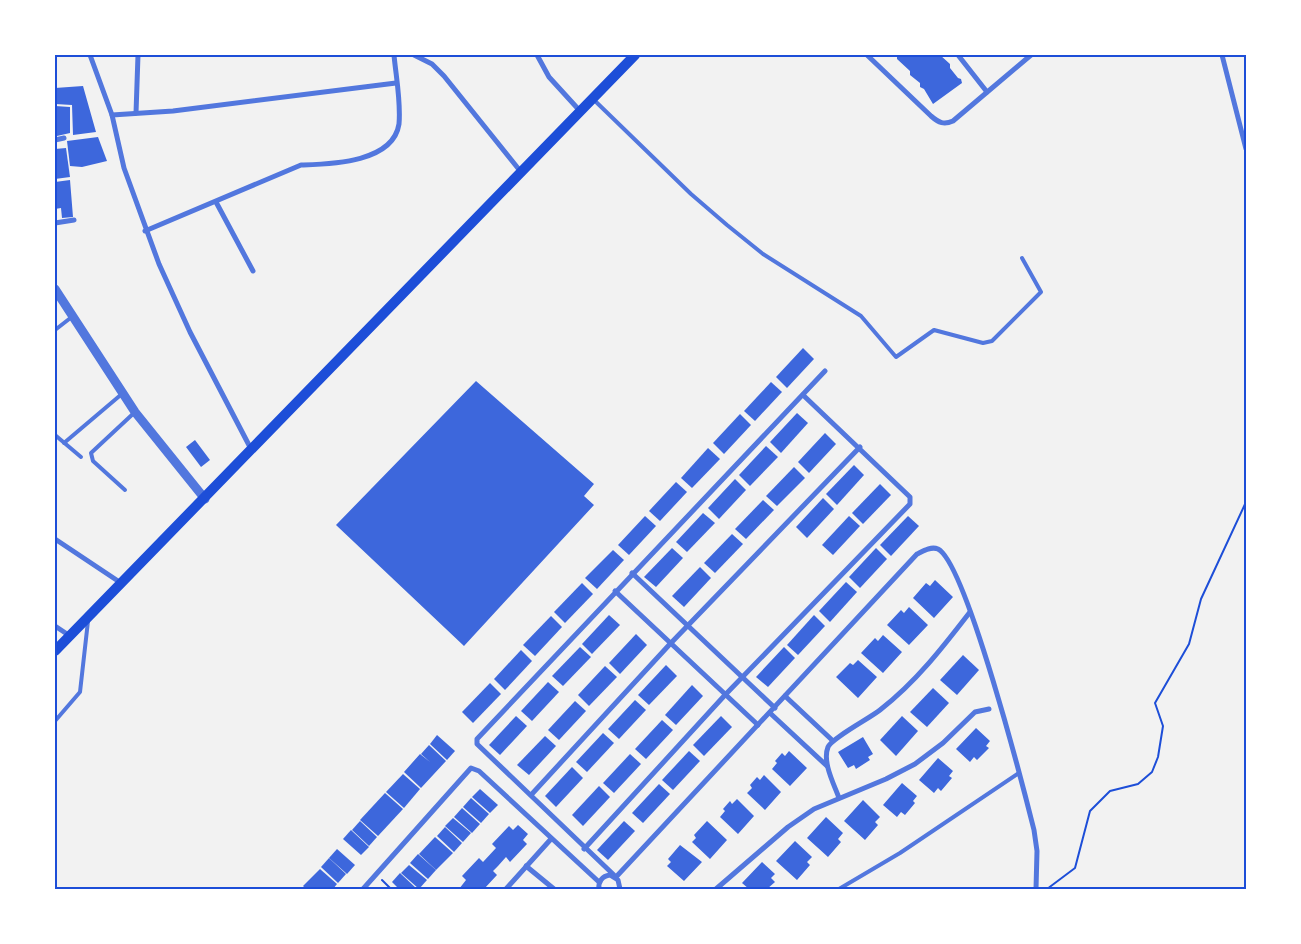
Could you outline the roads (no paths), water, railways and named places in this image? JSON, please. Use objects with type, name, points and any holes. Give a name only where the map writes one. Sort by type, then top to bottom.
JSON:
[{"type":"main road","points":[[55,651],[635,55]]},
{"type":"street","points":[[90,55],[112,115],[124,168],[146,231],[190,332],[251,449]]},
{"type":"street","points":[[136,113],[138,55]]},
{"type":"street","points":[[146,231],[301,165],[327,166],[376,153],[393,139],[397,131],[399,105],[394,55]]},
{"type":"street","points":[[414,55],[432,64],[444,76],[522,173]]},
{"type":"street","points":[[537,55],[549,77],[580,111]]},
{"type":"street","points":[[867,55],[938,122],[945,124],[953,121],[1024,57],[1031,55]]},
{"type":"street","points":[[958,55],[987,92]]},
{"type":"street","points":[[1222,55],[1246,149]]},
{"type":"street","points":[[112,115],[173,111],[396,83]]},
{"type":"street","points":[[55,140],[64,138]]},
{"type":"street","points":[[216,202],[252,271]]},
{"type":"street","points":[[55,223],[74,220]]},
{"type":"street","points":[[55,289],[135,412],[205,498]]},
{"type":"street","points":[[620,889],[620,883],[616,878],[477,744],[478,739],[615,591],[825,371]]},
{"type":"street","points":[[584,849],[725,695],[910,504],[910,497],[860,447],[803,395]]},
{"type":"street","points":[[531,795],[687,626],[860,447]]},
{"type":"street","points":[[55,539],[121,583]]},
{"type":"street","points":[[616,878],[917,554],[932,548],[939,550],[945,555],[970,612],[1000,703],[1037,851],[1036,889]]},
{"type":"street","points":[[632,574],[775,708]]},
{"type":"street","points":[[615,591],[758,726]]},
{"type":"street","points":[[839,798],[828,766],[827,753],[832,740],[870,718],[892,701],[934,658],[970,612]]},
{"type":"street","points":[[55,626],[70,636]]},
{"type":"street","points":[[785,696],[832,740]]},
{"type":"street","points":[[716,889],[788,827],[814,809],[886,779],[915,764],[943,743],[974,712],[989,709]]},
{"type":"street","points":[[770,713],[828,766]]},
{"type":"street","points":[[363,889],[471,768],[479,771],[599,882],[599,889]]},
{"type":"street","points":[[506,889],[551,839]]},
{"type":"street","points":[[526,866],[554,889]]},
{"type":"street","points":[[599,882],[607,876],[616,878]]},
{"type":"lane","points":[[593,99],[691,194],[727,225],[763,254],[861,316],[896,357],[934,330],[983,343],[992,341],[1041,292],[1022,258]]},
{"type":"lane","points":[[55,330],[73,316]]},
{"type":"lane","points":[[64,443],[123,393]]},
{"type":"lane","points":[[125,490],[93,461],[91,453],[135,412]]},
{"type":"lane","points":[[56,437],[80,457]]},
{"type":"lane","points":[[55,721],[80,692],[89,617]]},
{"type":"lane","points":[[839,889],[900,852],[1018,773]]}]
